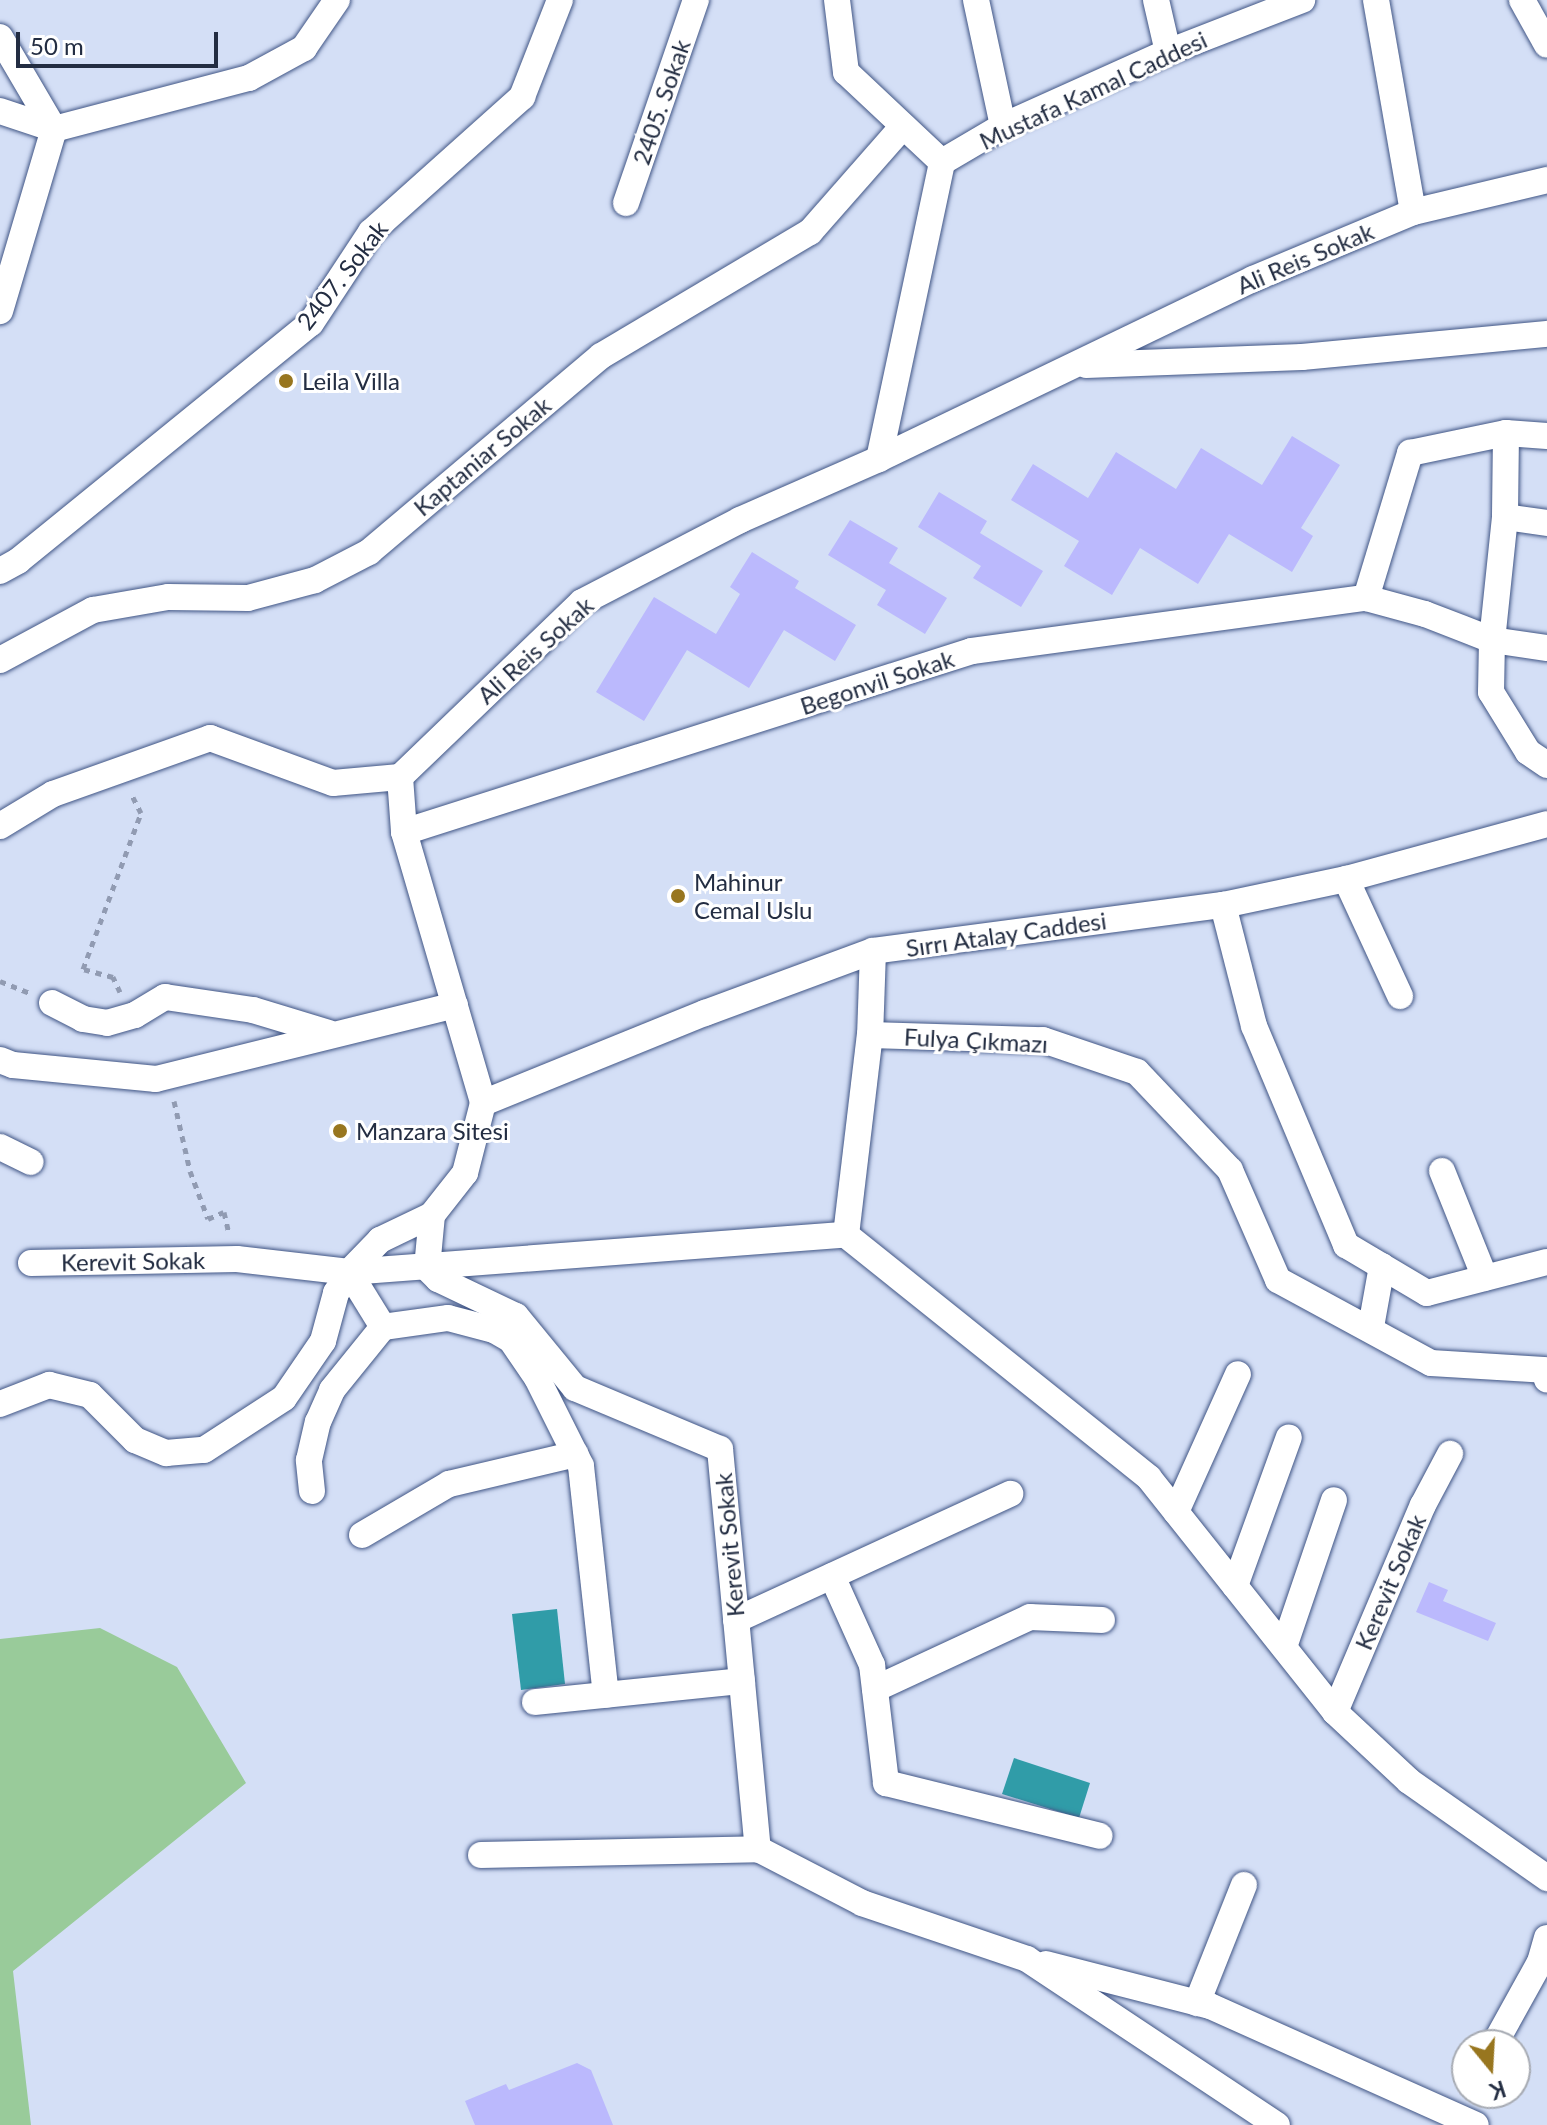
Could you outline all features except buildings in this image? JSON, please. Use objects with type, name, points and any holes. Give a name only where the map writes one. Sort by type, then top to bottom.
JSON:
[{"type":"street","points":[[0,111],[54,129],[249,78],[304,48],[337,0]]},
{"type":"street","name":"2407. Sokak","points":[[0,571],[18,561],[311,323],[371,232],[522,97],[560,0]]},
{"type":"street","name":"2405. Sokak","points":[[626,203],[696,0]]},
{"type":"street","points":[[837,0],[846,72],[942,162],[879,459]]},
{"type":"street","points":[[976,0],[1003,126]]},
{"type":"street","points":[[1156,0],[1168,52]]},
{"type":"street","name":"Mustafa Kamal Caddesi","points":[[942,162],[1003,126],[1168,52],[1302,0]]},
{"type":"street","points":[[1376,0],[1413,212]]},
{"type":"street","points":[[1522,0],[1547,45]]},
{"type":"street","points":[[0,37],[54,129],[2,296]]},
{"type":"street","name":"Kaptaniar Sokak","points":[[0,660],[93,610],[168,597],[248,598],[315,580],[369,552],[601,356],[810,232],[903,126]]},
{"type":"street","name":"Ali Reis Sokak","points":[[400,777],[582,602],[740,520],[879,459],[1253,279],[1413,212],[1547,180]]},
{"type":"street","name":"Ali Reis Sokak","points":[[1074,366],[1302,357],[1547,334]]},
{"type":"street","points":[[1506,433],[1505,517],[1492,640],[1491,692],[1528,752],[1547,765]]},
{"type":"street","points":[[1547,436],[1506,433],[1410,453],[1366,598],[1425,614],[1492,640],[1547,648]]},
{"type":"street","points":[[1505,517],[1547,523]]},
{"type":"street","name":"Begonvil Sokak","points":[[404,832],[972,651],[1366,598]]},
{"type":"street","points":[[0,826],[53,794],[210,738],[333,783],[400,777],[404,832],[483,1103],[465,1173],[432,1215],[380,1240],[349,1272],[336,1293],[323,1341],[284,1398],[204,1450],[166,1453],[135,1440],[90,1395],[49,1385],[0,1404]]},
{"type":"street","name":"Sırrı Atalay Caddesi","points":[[483,1103],[705,1013],[873,951],[1223,905],[1346,879],[1547,824]]},
{"type":"street","points":[[1346,879],[1400,996]]},
{"type":"street","points":[[1223,905],[1254,1026],[1346,1245],[1427,1293],[1547,1262]]},
{"type":"street","name":"Fulya Çıkmazı","points":[[873,951],[870,1035],[1043,1040],[1137,1072],[1230,1170],[1278,1280],[1371,1327],[1431,1363],[1544,1370],[1547,1380]]},
{"type":"street","points":[[52,1003],[83,1019],[107,1023],[135,1015],[165,997],[253,1010],[332,1034]]},
{"type":"street","points":[[0,1060],[13,1065],[156,1079],[455,1005]]},
{"type":"street","points":[[870,1035],[846,1235],[1149,1478],[1335,1712],[1409,1781],[1547,1878]]},
{"type":"street","points":[[0,1147],[31,1162]]},
{"type":"street","points":[[1442,1171],[1485,1278]]},
{"type":"street","points":[[427,1268],[432,1215]]},
{"type":"street","name":"Kerevit Sokak","points":[[31,1263],[237,1259],[349,1272],[846,1235]]},
{"type":"street","points":[[1371,1327],[1382,1266]]},
{"type":"street","name":"Kerevit Sokak","points":[[427,1268],[438,1279],[516,1316],[575,1388],[720,1449],[758,1849]]},
{"type":"street","points":[[349,1272],[383,1327]]},
{"type":"street","points":[[312,1491],[309,1460],[318,1422],[332,1390],[383,1327],[448,1318],[494,1330],[511,1340],[537,1378],[581,1466],[606,1695]]},
{"type":"street","points":[[1176,1512],[1238,1374]]},
{"type":"street","points":[[1235,1586],[1275,1468],[1289,1437]]},
{"type":"street","points":[[362,1535],[449,1484],[576,1454]]},
{"type":"street","name":"Kerevit Sokak","points":[[1335,1712],[1423,1505],[1450,1454]]},
{"type":"street","points":[[736,1620],[1010,1494]]},
{"type":"street","points":[[1284,1647],[1334,1500]]},
{"type":"street","points":[[832,1576],[872,1665],[886,1783],[1100,1836]]},
{"type":"street","points":[[875,1689],[1030,1617],[1102,1620]]},
{"type":"street","points":[[535,1702],[742,1681]]},
{"type":"street","points":[[481,1855],[758,1849],[862,1903],[1027,1959],[1197,2003],[1467,2111]]},
{"type":"street","points":[[1197,2003],[1244,1885]]},
{"type":"street","points":[[1503,2029],[1540,1962],[1547,1938]]},
{"type":"street","points":[[1027,1959],[1277,2125]]},
{"type":"path","points":[[113,977],[83,969],[141,813]]},
{"type":"path","points":[[168,1077],[190,1171],[208,1219],[224,1212],[237,1259]]},
{"type":"green space","points":[[100,1628],[177,1667],[246,1783],[13,1971],[31,2125],[0,2125],[0,1639]]},
{"type":"water","points":[[557,1609],[565,1684],[521,1690],[512,1614]]},
{"type":"water","points":[[1014,1758],[1090,1783],[1079,1818],[1002,1794]]},
{"type":"place","name":"Leila Villa","points":[[286,381]]},
{"type":"place","name":"Mahinur Cemal Uslu","points":[[678,896]]},
{"type":"place","name":"Manzara Sitesi","points":[[340,1131]]}]
